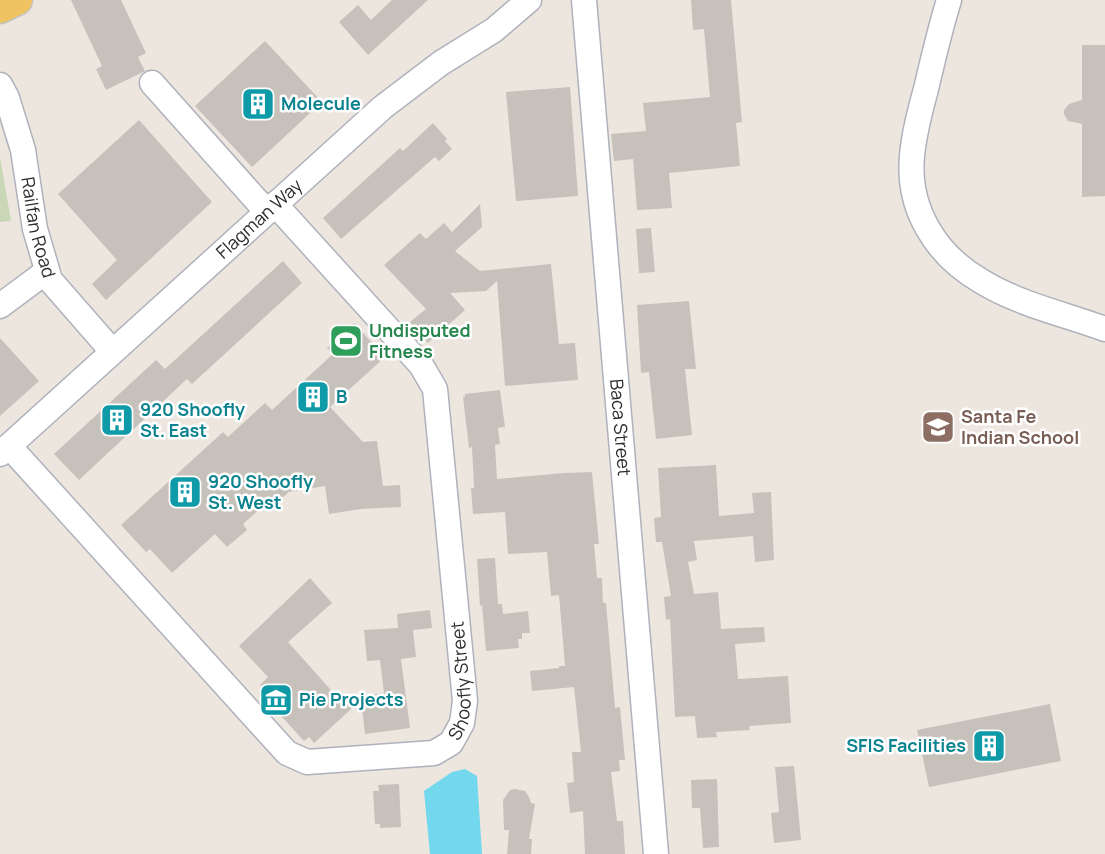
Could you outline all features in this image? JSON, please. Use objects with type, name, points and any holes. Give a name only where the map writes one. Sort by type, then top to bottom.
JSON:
[{"type":"main road","points":[[0,8],[17,0]]},
{"type":"street","name":"Flagman Way","points":[[4,450],[375,114],[441,63],[494,30],[530,0]]},
{"type":"street","name":"Baca Street","points":[[584,0],[656,854]]},
{"type":"street","points":[[949,0],[916,129],[912,158],[913,187],[925,226],[938,246],[951,260],[982,282],[1023,300],[1105,329]]},
{"type":"street","name":"Shoofly Street","points":[[4,450],[287,753],[307,762],[434,753],[451,742],[462,723],[465,701],[435,389],[421,365],[152,83]]},
{"type":"street","name":"Railfan Road","points":[[0,85],[7,98],[23,150],[35,229],[50,280],[112,351]]},
{"type":"street","points":[[0,306],[47,271]]},
{"type":"green space","points":[[0,157],[11,221],[0,222]]},
{"type":"water","points":[[465,769],[477,776],[482,854],[430,854],[424,791],[452,772]]},
{"type":"building","points":[[71,0],[121,0],[146,53],[138,57],[145,71],[106,90],[96,69],[102,66]]},
{"type":"building","points":[[392,0],[428,0],[368,55],[339,22],[358,5],[371,20]]},
{"type":"building","points":[[691,0],[731,0],[742,122],[736,123],[740,166],[669,173],[672,208],[637,210],[633,159],[614,161],[611,134],[646,131],[643,103],[710,97],[704,29],[693,30]]},
{"type":"building","name":"Molecule","points":[[265,41],[322,102],[252,167],[195,106]]},
{"type":"building","points":[[1082,45],[1105,45],[1105,196],[1082,197],[1082,124],[1068,121],[1064,114],[1069,104],[1082,100]]},
{"type":"building","points":[[570,87],[578,196],[516,201],[506,92]]},
{"type":"building","points":[[139,120],[212,202],[106,300],[92,284],[117,260],[58,194]]},
{"type":"building","points":[[433,123],[447,139],[445,141],[452,149],[439,161],[435,157],[341,239],[323,218],[400,148],[403,151]]},
{"type":"building","points":[[480,204],[482,227],[455,251],[480,271],[551,264],[559,344],[575,343],[578,380],[505,386],[497,281],[486,291],[450,293],[465,310],[428,343],[410,322],[426,309],[384,265],[420,233],[426,239],[444,223],[452,232]]},
{"type":"building","points":[[651,228],[655,272],[639,273],[636,229]]},
{"type":"building","points":[[283,261],[302,283],[192,384],[187,379],[79,480],[54,454],[156,360],[165,369]]},
{"type":"building","points":[[689,301],[696,369],[685,369],[692,435],[656,439],[649,372],[641,373],[637,305]]},
{"type":"building","points":[[354,323],[385,357],[330,407],[363,442],[377,441],[383,486],[400,485],[401,507],[361,509],[329,514],[325,486],[289,492],[268,510],[264,505],[243,524],[247,530],[227,547],[215,534],[172,573],[150,549],[146,552],[121,525],[223,432],[228,437],[265,403],[272,410],[333,354],[327,348]]},
{"type":"building","points":[[0,338],[39,381],[0,416]]},
{"type":"building","points":[[500,390],[505,427],[498,428],[500,444],[495,445],[497,479],[592,472],[599,544],[594,544],[597,578],[602,578],[603,603],[606,603],[615,708],[620,707],[625,760],[619,760],[620,771],[611,772],[617,821],[623,821],[625,854],[585,854],[583,811],[570,813],[567,783],[574,782],[572,752],[581,752],[574,687],[532,691],[530,671],[565,666],[559,595],[551,596],[547,552],[508,554],[505,512],[473,514],[472,447],[469,448],[463,397],[465,394]]},
{"type":"building","points":[[716,465],[719,516],[754,513],[752,493],[771,492],[774,560],[755,562],[753,536],[694,541],[697,560],[688,562],[694,594],[718,592],[721,629],[764,627],[765,642],[735,644],[738,679],[788,676],[791,723],[749,726],[750,730],[716,732],[717,737],[697,738],[695,716],[675,717],[670,619],[666,620],[664,597],[671,596],[662,542],[656,542],[654,518],[661,517],[658,468]]},
{"type":"building","points":[[495,558],[498,604],[502,604],[503,614],[528,611],[530,633],[522,633],[522,639],[518,639],[519,648],[486,651],[477,559]]},
{"type":"building","points":[[310,578],[332,603],[288,642],[339,699],[384,693],[380,660],[367,661],[364,630],[398,628],[397,614],[430,610],[432,628],[413,630],[416,657],[401,659],[410,728],[365,734],[361,700],[314,743],[309,737],[304,741],[262,695],[266,692],[260,685],[268,677],[239,646]]},
{"type":"building","name":"SFIS Facilities","points":[[1050,704],[1061,761],[929,787],[917,730]]},
{"type":"building","points":[[794,766],[801,840],[774,843],[771,813],[779,812],[775,767]]},
{"type":"building","points":[[717,779],[719,847],[703,848],[700,808],[692,808],[691,780]]},
{"type":"building","points":[[399,784],[401,827],[380,828],[380,824],[375,824],[373,791],[379,791],[378,785]]},
{"type":"building","points":[[510,790],[525,791],[531,803],[535,804],[529,839],[532,839],[531,854],[507,854],[509,830],[504,830],[503,800]]},
{"type":"place","name":"Molecule","points":[[258,104]]},
{"type":"place","name":"Undisputed Fitness","points":[[346,341]]},
{"type":"place","name":"B","points":[[313,397]]},
{"type":"place","name":"920 Shoofly St. East","points":[[117,420]]},
{"type":"place","name":"Santa Fe Indian School","points":[[938,427]]},
{"type":"place","name":"920 Shoofly St. West","points":[[185,492]]},
{"type":"place","name":"Pie Projects","points":[[276,700]]},
{"type":"place","name":"SFIS Facilities","points":[[989,746]]}]
